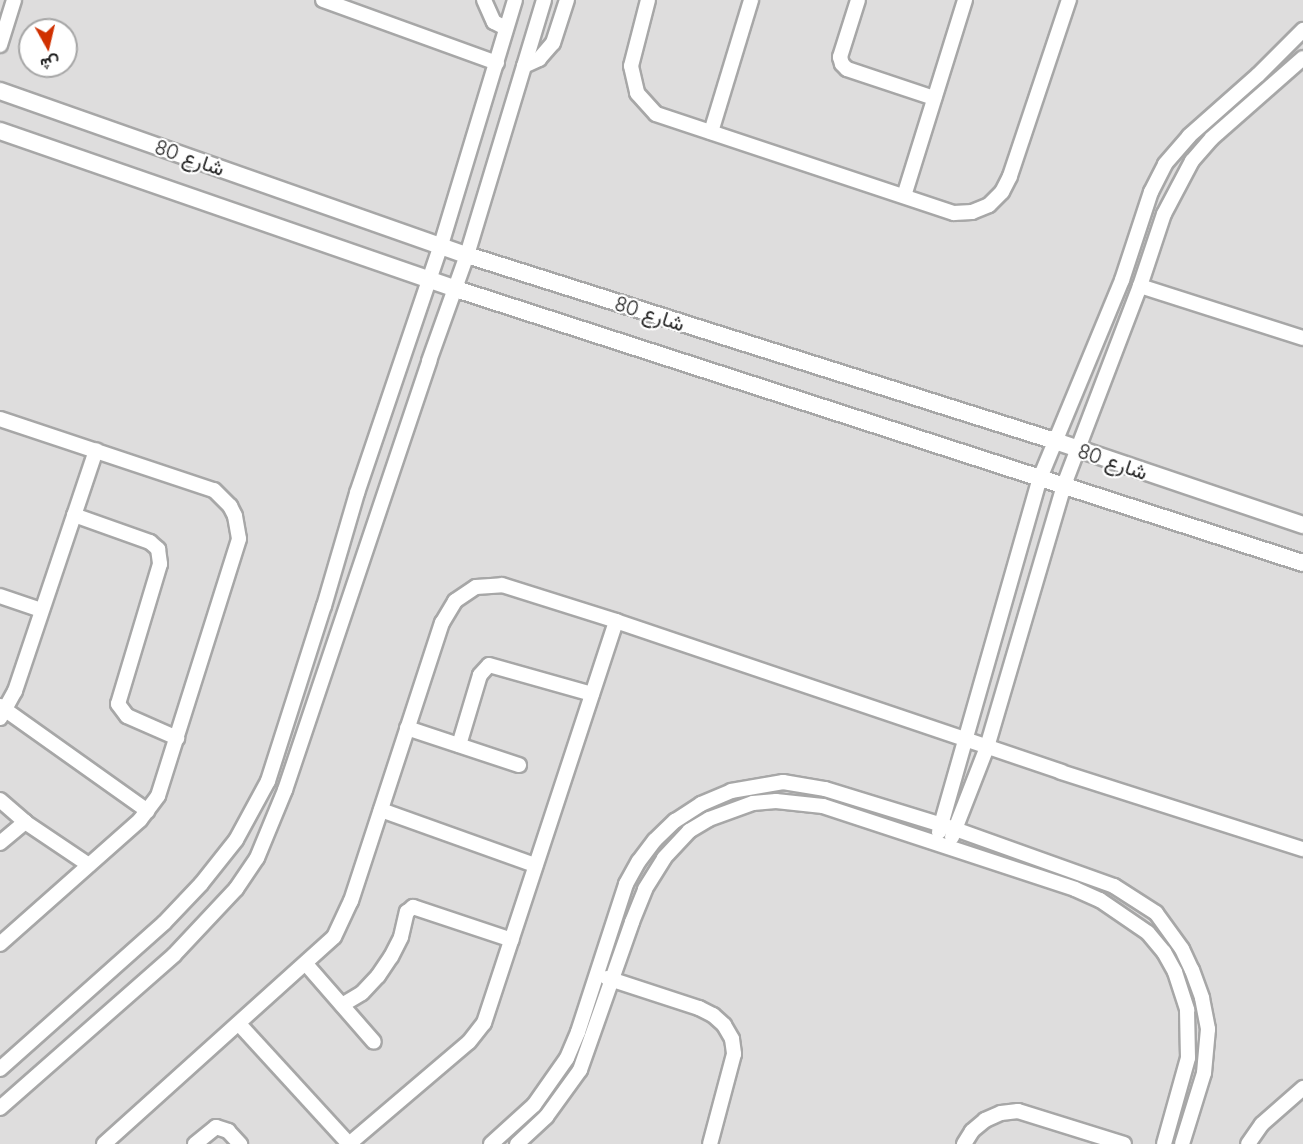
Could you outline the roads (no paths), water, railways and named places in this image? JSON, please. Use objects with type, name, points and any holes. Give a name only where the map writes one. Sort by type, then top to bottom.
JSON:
[{"type":"street","points":[[0,45],[14,0]]},
{"type":"street","points":[[323,0],[497,63]]},
{"type":"street","points":[[484,0],[494,22],[506,28]]},
{"type":"street","points":[[0,1069],[164,923],[201,884],[236,840],[268,781],[324,606],[357,493],[427,279],[441,245],[515,0]]},
{"type":"street","points":[[0,1108],[174,955],[236,889],[256,858],[282,798],[429,361],[456,289],[544,0]]},
{"type":"street","points":[[524,66],[539,59],[554,43],[567,0]]},
{"type":"street","points":[[648,0],[631,66],[637,93],[656,114],[954,213],[972,212],[988,205],[1002,192],[1010,176],[1069,0]]},
{"type":"street","points":[[711,132],[751,0]]},
{"type":"street","points":[[858,0],[840,57],[842,64],[848,69],[934,98]]},
{"type":"street","points":[[904,196],[965,0]]},
{"type":"street","points":[[942,845],[968,738],[1040,478],[1122,280],[1151,192],[1165,164],[1189,136],[1258,75],[1303,30]]},
{"type":"street","points":[[948,826],[987,747],[1064,485],[1140,286],[1164,214],[1192,161],[1212,138],[1303,58]]},
{"type":"street","name":"شارع 80","points":[[0,91],[467,255],[1055,441],[1303,525]]},
{"type":"street","name":"شارع 80","points":[[0,131],[456,289],[1303,563]]},
{"type":"street","points":[[1140,286],[1303,338]]},
{"type":"street","points":[[0,419],[214,490],[230,506],[235,516],[239,539],[158,796],[148,811],[0,944]]},
{"type":"street","points":[[96,450],[15,691],[2,711],[148,811]]},
{"type":"street","points":[[74,515],[150,542],[158,549],[160,564],[118,704],[127,716],[177,738]]},
{"type":"street","points":[[104,1144],[334,937],[344,920],[441,623],[451,606],[465,593],[476,587],[502,585],[616,621],[968,738],[987,747],[1303,849]]},
{"type":"street","points":[[0,596],[41,610]]},
{"type":"street","points":[[239,1024],[349,1144],[477,1033],[489,1011],[616,621]]},
{"type":"street","points":[[459,745],[480,675],[489,666],[592,694]]},
{"type":"street","points":[[407,729],[519,765]]},
{"type":"street","points":[[491,1144],[534,1105],[552,1083],[578,1032],[620,902],[639,861],[655,840],[675,821],[701,804],[730,791],[762,784],[804,784],[948,826],[1114,886],[1156,913],[1171,933],[1192,970],[1202,998],[1208,1029],[1204,1073],[1182,1144]]},
{"type":"street","points":[[0,800],[25,822],[89,865]]},
{"type":"street","points":[[517,1144],[546,1117],[580,1070],[645,889],[664,858],[689,831],[730,809],[753,803],[800,802],[942,845],[1075,889],[1100,900],[1148,933],[1164,952],[1182,988],[1189,1035],[1188,1058],[1164,1144]]},
{"type":"street","points":[[381,810],[535,865]]},
{"type":"street","points":[[0,843],[25,822]]},
{"type":"street","points":[[342,1005],[362,993],[378,976],[401,937],[411,908],[416,907],[512,940]]},
{"type":"street","points":[[306,964],[374,1042]]},
{"type":"street","points":[[596,974],[699,1008],[713,1015],[724,1025],[732,1039],[734,1054],[710,1144]]},
{"type":"street","points":[[1248,1144],[1262,1124],[1303,1088]]},
{"type":"street","points":[[964,1144],[972,1131],[985,1120],[1001,1113],[1018,1111],[1124,1144]]},
{"type":"street","points":[[195,1144],[212,1128],[221,1127],[240,1144]]}]
